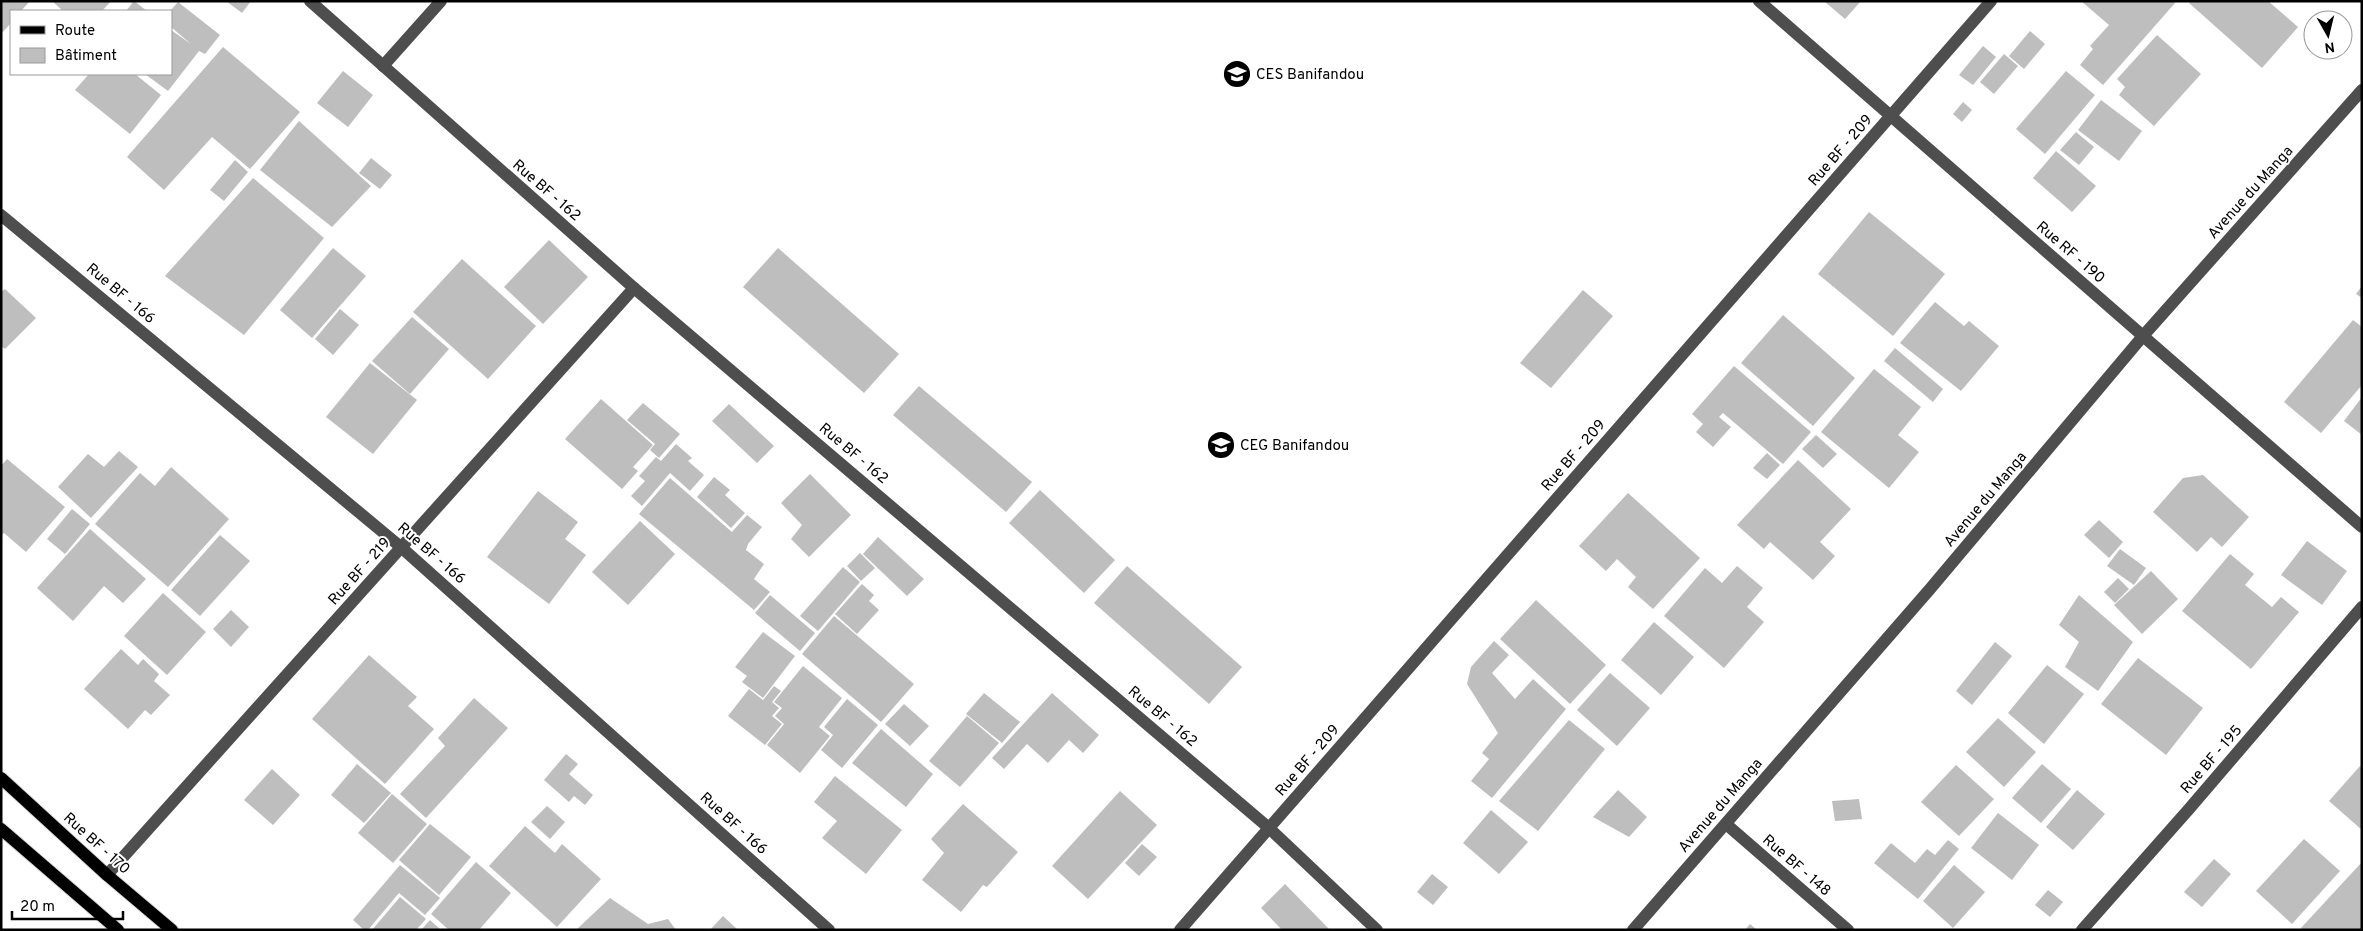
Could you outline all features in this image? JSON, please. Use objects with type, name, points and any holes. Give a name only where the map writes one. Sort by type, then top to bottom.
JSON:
[{"type":"main road","name":"Rue BF - 170","points":[[1,778],[107,875],[172,930]]},
{"type":"main road","points":[[1,828],[118,930]]},
{"type":"street","name":"Rue BF - 162","points":[[310,1],[634,288],[1269,828],[1377,930]]},
{"type":"street","points":[[383,66],[441,1]]},
{"type":"street","name":"Rue RF - 190","points":[[1759,1],[2362,527]]},
{"type":"street","name":"Rue BF - 209","points":[[1180,930],[1991,1]]},
{"type":"street","name":"Avenue du Manga","points":[[1633,930],[1930,590],[2143,336],[2362,90]]},
{"type":"street","name":"Rue BF - 166","points":[[1,215],[402,548],[829,930]]},
{"type":"street","name":"Rue BF - 219","points":[[107,875],[634,288]]},
{"type":"street","name":"Rue BF - 195","points":[[2082,930],[2189,809],[2362,607]]},
{"type":"street","name":"Rue BF - 148","points":[[1726,824],[1848,930]]},
{"type":"building","points":[[1,1],[30,1],[22,10],[10,10],[10,24],[1,34]]},
{"type":"building","points":[[52,1],[111,1],[103,10],[62,10]]},
{"type":"building","points":[[134,1],[146,10],[127,10]]},
{"type":"building","points":[[226,1],[251,1],[242,13]]},
{"type":"building","points":[[1824,1],[1861,1],[1845,19]]},
{"type":"building","points":[[2081,1],[2173,1],[2175,3],[2103,85],[2080,65],[2093,49],[2090,46],[2109,25]]},
{"type":"building","points":[[2191,1],[2268,1],[2298,27],[2262,68],[2189,3]]},
{"type":"building","points":[[178,2],[220,35],[205,54],[199,51],[168,91],[146,75],[172,75],[172,31],[191,44],[172,28],[171,10]]},
{"type":"building","points":[[2030,31],[2045,44],[2024,69],[2009,56]]},
{"type":"building","points":[[2157,35],[2201,74],[2154,126],[2119,95],[2125,87],[2117,79]]},
{"type":"building","points":[[1983,46],[1996,57],[1973,85],[1959,75]]},
{"type":"building","points":[[223,47],[300,112],[250,169],[212,137],[164,190],[127,157]]},
{"type":"building","points":[[2004,54],[2018,66],[1994,94],[1980,82]]},
{"type":"building","points":[[343,71],[373,95],[348,127],[317,103]]},
{"type":"building","points":[[2066,71],[2095,95],[2045,154],[2016,129]]},
{"type":"building","points":[[88,75],[136,75],[161,95],[130,134],[75,90]]},
{"type":"building","points":[[2101,100],[2142,131],[2119,161],[2078,130]]},
{"type":"building","points":[[1963,102],[1972,110],[1962,122],[1953,114]]},
{"type":"building","points":[[299,121],[371,186],[332,227],[260,170]]},
{"type":"building","points":[[2076,132],[2094,147],[2079,165],[2060,150]]},
{"type":"building","points":[[2056,151],[2096,186],[2072,212],[2033,178]]},
{"type":"building","points":[[371,158],[392,175],[380,189],[359,173]]},
{"type":"building","points":[[235,160],[248,172],[224,201],[210,190]]},
{"type":"building","points":[[253,178],[324,238],[244,335],[165,276]]},
{"type":"building","points":[[1869,212],[1945,274],[1893,336],[1818,274]]},
{"type":"building","points":[[549,240],[588,277],[543,324],[504,287]]},
{"type":"building","points":[[333,248],[366,276],[312,338],[280,310]]},
{"type":"building","points":[[778,248],[899,354],[864,393],[743,287]]},
{"type":"building","points":[[462,259],[536,326],[488,379],[413,312]]},
{"type":"building","points":[[2362,286],[2362,298],[2356,294]]},
{"type":"building","points":[[5,289],[36,318],[5,349],[1,346],[1,292]]},
{"type":"building","points":[[1583,290],[1613,316],[1551,388],[1520,363]]},
{"type":"building","points":[[1935,302],[1964,326],[1969,321],[1999,346],[1961,391],[1900,343]]},
{"type":"building","points":[[340,309],[359,325],[333,355],[315,339]]},
{"type":"building","points":[[1783,315],[1855,378],[1813,426],[1741,363]]},
{"type":"building","points":[[412,317],[449,349],[410,394],[372,361]]},
{"type":"building","points":[[2353,320],[2362,327],[2362,385],[2321,433],[2284,402]]},
{"type":"building","points":[[1895,348],[1943,389],[1933,402],[1884,361]]},
{"type":"building","points":[[370,363],[417,400],[373,454],[326,417]]},
{"type":"building","points":[[1734,366],[1811,432],[1783,464],[1723,413],[1719,417],[1731,427],[1713,447],[1696,432],[1703,424],[1692,414]]},
{"type":"building","points":[[1874,369],[1921,407],[1898,435],[1919,452],[1889,488],[1821,432]]},
{"type":"building","points":[[919,386],[1032,482],[1006,512],[893,415]]},
{"type":"building","points":[[2362,397],[2362,435],[2344,421]]},
{"type":"building","points":[[601,399],[653,445],[633,467],[638,471],[622,489],[565,439]]},
{"type":"building","points":[[643,403],[680,434],[659,458],[650,450],[655,444],[627,420]]},
{"type":"building","points":[[729,404],[774,446],[757,463],[712,421]]},
{"type":"building","points":[[1816,435],[1837,454],[1823,468],[1802,449]]},
{"type":"building","points":[[676,444],[692,458],[688,461],[704,475],[690,491],[670,473],[642,506],[631,496],[645,481],[639,476],[656,457],[661,461]]},
{"type":"building","points":[[119,451],[138,467],[91,518],[58,487],[88,454],[104,467]]},
{"type":"building","points":[[1767,453],[1780,465],[1767,479],[1753,468]]},
{"type":"building","points":[[7,459],[65,507],[26,552],[4,533],[1,536],[1,466]]},
{"type":"building","points":[[1798,460],[1851,509],[1820,542],[1835,556],[1813,580],[1770,542],[1764,549],[1737,525]]},
{"type":"building","points":[[171,467],[229,519],[168,587],[95,524],[140,473],[155,486]]},
{"type":"building","points":[[810,474],[851,515],[809,557],[791,539],[802,525],[781,503]]},
{"type":"building","points":[[2203,475],[2249,517],[2222,547],[2211,537],[2197,552],[2153,512],[2183,478]]},
{"type":"building","points":[[714,477],[730,490],[725,495],[745,513],[731,528],[697,497]]},
{"type":"building","points":[[670,478],[732,532],[747,515],[762,527],[748,544],[746,550],[764,564],[754,579],[770,592],[754,610],[639,514]]},
{"type":"building","points":[[1040,490],[1115,560],[1084,593],[1009,523]]},
{"type":"building","points":[[538,491],[578,522],[565,539],[586,555],[549,604],[487,557]]},
{"type":"building","points":[[1628,493],[1700,558],[1653,609],[1628,587],[1636,577],[1617,559],[1606,571],[1579,546]]},
{"type":"building","points":[[72,509],[90,524],[65,554],[47,539]]},
{"type":"building","points":[[2099,520],[2123,542],[2109,558],[2084,535]]},
{"type":"building","points":[[640,521],[675,554],[628,605],[592,572]]},
{"type":"building","points":[[90,529],[146,579],[123,603],[104,586],[73,621],[37,588]]},
{"type":"building","points":[[220,535],[250,561],[200,616],[171,590]]},
{"type":"building","points":[[878,537],[924,579],[907,596],[863,554]]},
{"type":"building","points":[[2307,541],[2347,571],[2322,605],[2281,575]]},
{"type":"building","points":[[2120,549],[2146,568],[2134,585],[2107,566]]},
{"type":"building","points":[[860,553],[875,568],[861,581],[847,566]]},
{"type":"building","points":[[2230,554],[2254,574],[2245,585],[2272,607],[2281,597],[2299,612],[2251,669],[2182,611]]},
{"type":"building","points":[[1127,566],[1242,667],[1209,704],[1094,603]]},
{"type":"building","points":[[1737,566],[1763,588],[1747,607],[1764,622],[1724,668],[1664,616],[1705,568],[1722,583]]},
{"type":"building","points":[[843,567],[860,582],[818,631],[800,616]]},
{"type":"building","points":[[2151,571],[2178,599],[2142,634],[2114,605]]},
{"type":"building","points":[[2118,578],[2129,589],[2115,603],[2104,592]]},
{"type":"building","points":[[862,584],[874,595],[869,601],[879,610],[857,634],[835,614]]},
{"type":"building","points":[[163,593],[206,632],[167,675],[124,636]]},
{"type":"building","points":[[770,595],[815,633],[800,651],[755,613]]},
{"type":"building","points":[[2079,595],[2133,642],[2098,691],[2065,667],[2079,642],[2059,625]]},
{"type":"building","points":[[1536,600],[1606,665],[1570,704],[1500,639]]},
{"type":"building","points":[[231,610],[249,627],[231,647],[213,629]]},
{"type":"building","points":[[834,616],[914,684],[881,722],[802,654]]},
{"type":"building","points":[[1654,622],[1694,657],[1661,695],[1621,660]]},
{"type":"building","points":[[763,632],[795,656],[763,698],[742,682],[747,676],[735,667]]},
{"type":"building","points":[[1494,641],[1509,655],[1492,673],[1515,699],[1533,679],[1566,709],[1492,798],[1471,781],[1489,759],[1482,753],[1498,733],[1467,684],[1471,667]]},
{"type":"building","points":[[1995,642],[2012,656],[1972,705],[1956,691]]},
{"type":"building","points":[[121,649],[138,665],[143,659],[159,674],[154,681],[170,695],[151,715],[145,710],[128,729],[84,689]]},
{"type":"building","points":[[369,655],[417,697],[408,706],[434,729],[385,784],[312,719]]},
{"type":"building","points":[[2138,658],[2203,708],[2166,755],[2101,704]]},
{"type":"building","points":[[2047,665],[2084,694],[2044,744],[2008,713]]},
{"type":"building","points":[[803,666],[842,698],[819,727],[830,736],[800,773],[767,745],[784,724],[775,716],[782,708],[774,702]]},
{"type":"building","points":[[1610,673],[1650,708],[1617,746],[1577,710]]},
{"type":"building","points":[[774,686],[781,691],[772,702],[779,708],[772,716],[782,724],[765,745],[728,716],[749,689],[763,700]]},
{"type":"building","points":[[984,693],[1020,722],[1002,743],[966,714]]},
{"type":"building","points":[[1052,693],[1099,735],[1083,753],[1069,740],[1048,763],[1027,744],[1004,769],[992,758]]},
{"type":"building","points":[[474,698],[508,728],[426,818],[400,794],[445,746],[438,738]]},
{"type":"building","points":[[847,699],[878,725],[842,768],[821,750],[833,735],[824,727]]},
{"type":"building","points":[[904,704],[929,726],[910,746],[885,724]]},
{"type":"building","points":[[967,716],[999,743],[960,787],[929,761]]},
{"type":"building","points":[[1998,718],[2036,752],[2004,787],[1966,752]]},
{"type":"building","points":[[1569,720],[1605,749],[1538,831],[1499,801]]},
{"type":"building","points":[[881,729],[933,774],[906,807],[852,763]]},
{"type":"building","points":[[566,754],[578,764],[569,774],[593,795],[585,805],[574,796],[569,802],[544,780]]},
{"type":"building","points":[[357,764],[391,793],[364,823],[331,795]]},
{"type":"building","points":[[2042,764],[2071,789],[2041,823],[2012,798]]},
{"type":"building","points":[[1956,765],[1994,799],[1959,836],[1921,802]]},
{"type":"building","points":[[2360,766],[2362,767],[2362,830],[2329,801]]},
{"type":"building","points":[[272,769],[300,795],[273,825],[244,800]]},
{"type":"building","points":[[835,776],[902,830],[866,874],[822,838],[837,821],[814,802]]},
{"type":"building","points":[[1618,790],[1647,817],[1629,837],[1593,817]]},
{"type":"building","points":[[2077,790],[2105,814],[2073,850],[2046,827]]},
{"type":"building","points":[[1120,791],[1157,825],[1088,899],[1052,866]]},
{"type":"building","points":[[392,794],[427,824],[393,863],[358,833]]},
{"type":"building","points":[[1859,799],[1862,819],[1835,821],[1832,801]]},
{"type":"building","points":[[963,804],[1018,852],[987,887],[983,885],[961,912],[922,880],[944,853],[931,839]]},
{"type":"building","points":[[547,806],[565,822],[550,839],[531,822]]},
{"type":"building","points":[[1491,810],[1528,842],[1499,874],[1463,843]]},
{"type":"building","points":[[1998,813],[2039,845],[2012,880],[1971,848]]},
{"type":"building","points":[[430,824],[471,857],[439,895],[399,860]]},
{"type":"building","points":[[525,826],[555,853],[562,844],[601,879],[557,927],[489,866]]},
{"type":"building","points":[[2304,839],[2340,871],[2292,924],[2256,891]]},
{"type":"building","points":[[1948,840],[1959,849],[1918,899],[1874,863],[1891,843],[1915,863],[1927,849],[1935,855]]},
{"type":"building","points":[[1142,844],[1157,857],[1139,876],[1125,863]]},
{"type":"building","points":[[2214,859],[2231,874],[2202,907],[2184,892]]},
{"type":"building","points":[[476,862],[511,893],[479,930],[449,930],[431,914]]},
{"type":"building","points":[[2362,862],[2362,930],[2302,930],[2301,928]]},
{"type":"building","points":[[400,865],[440,898],[425,915],[399,893],[368,930],[364,930],[353,920]]},
{"type":"building","points":[[1954,865],[1985,892],[1953,928],[1923,901]]},
{"type":"building","points":[[1432,874],[1448,887],[1433,905],[1417,892]]},
{"type":"building","points":[[1285,884],[1330,930],[1282,930],[1261,908]]},
{"type":"building","points":[[2048,890],[2063,902],[2050,917],[2035,905]]},
{"type":"building","points":[[400,897],[426,919],[416,930],[372,930]]},
{"type":"building","points":[[610,898],[648,924],[668,919],[676,930],[576,930]]},
{"type":"building","points":[[723,916],[738,930],[710,930]]},
{"type":"building","points":[[430,920],[441,930],[421,930]]},
{"type":"building","points":[[1750,924],[1757,930],[1745,930]]},
{"type":"place","name":"CES Banifandou","points":[[1237,74]]},
{"type":"place","name":"CEG Banifandou","points":[[1221,445]]}]
